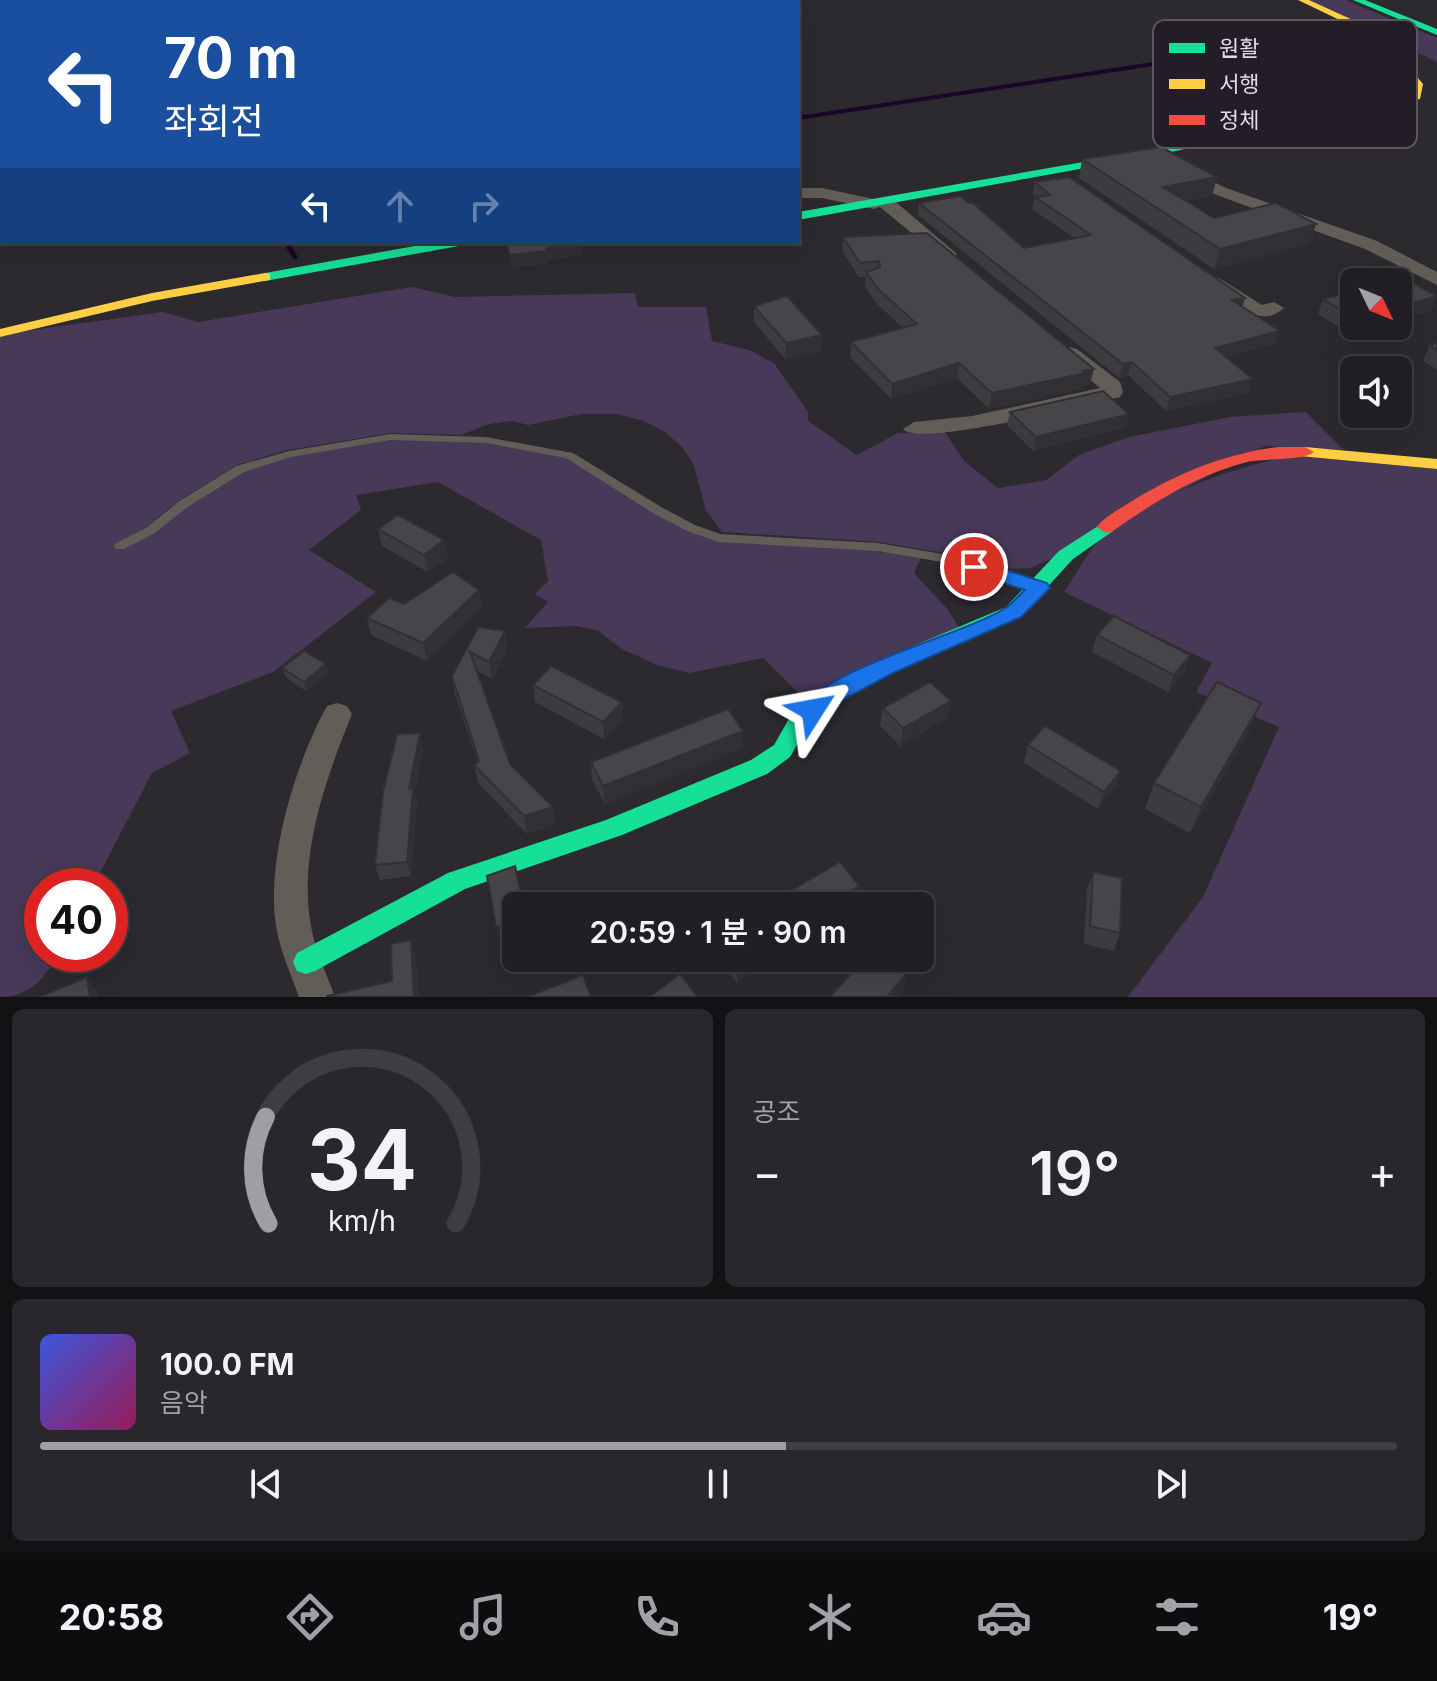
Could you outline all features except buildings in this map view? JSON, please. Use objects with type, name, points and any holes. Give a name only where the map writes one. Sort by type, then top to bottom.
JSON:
[{"type":"main road","points":[[1302,0],[1346,20]]},
{"type":"main road","points":[[1357,0],[1407,20]]},
{"type":"main road","points":[[1417,24],[1437,32]]},
{"type":"main road","points":[[800,216],[1176,148]]},
{"type":"main road","points":[[0,333],[152,297],[448,244]]},
{"type":"main road","points":[[306,962],[457,881],[613,828],[759,767],[782,751],[798,723],[828,697],[885,667],[1013,612],[1040,588],[1066,555],[1156,492],[1212,468],[1259,454],[1293,451],[1437,464]]},
{"type":"street","points":[[1152,153],[1220,191],[1371,245],[1437,279]]},
{"type":"street","points":[[1056,171],[1079,187]]},
{"type":"street","points":[[800,193],[822,193],[880,203],[959,263]]},
{"type":"street","points":[[1210,277],[1259,311],[1274,308]]},
{"type":"street","points":[[914,429],[972,423],[1112,392],[1112,387],[1053,339]]},
{"type":"street","points":[[317,997],[292,918],[294,858],[320,753],[337,714]]},
{"type":"lane","points":[[120,546],[151,530],[182,505],[240,469],[289,454],[390,437],[460,439],[569,455],[657,510],[719,538],[878,547],[948,559],[1040,588]]},
{"type":"shaded area","points":[[1309,0],[1345,0],[1393,20],[1350,20]]},
{"type":"shaded area","points":[[1417,30],[1437,38],[1437,62],[1417,52]]},
{"type":"shaded area","points":[[412,287],[455,297],[635,293],[638,307],[706,307],[712,341],[749,350],[774,363],[808,412],[808,421],[857,455],[898,433],[945,432],[964,461],[998,488],[1046,480],[1079,455],[1129,437],[1230,417],[1306,412],[1344,450],[1265,446],[1057,556],[1031,568],[1002,569],[950,554],[879,542],[722,532],[706,510],[693,463],[682,447],[665,432],[644,421],[617,414],[581,414],[528,425],[512,421],[489,424],[461,435],[390,433],[288,450],[237,465],[117,543],[123,547],[242,470],[290,457],[389,439],[485,443],[567,457],[654,512],[718,540],[878,550],[921,558],[914,573],[948,610],[960,629],[808,702],[763,658],[689,673],[657,665],[622,649],[597,630],[575,626],[525,628],[548,602],[535,594],[548,581],[541,540],[438,482],[356,495],[361,510],[309,550],[376,592],[273,672],[171,711],[190,753],[152,773],[102,868],[24,868],[24,972],[47,972],[28,990],[0,997],[0,337],[163,312],[198,322]]},
{"type":"shaded area","points":[[1295,456],[1437,469],[1437,997],[1128,997],[1203,897],[1279,727],[1196,692],[1212,663],[1064,592],[1103,536],[1144,509],[1221,475]]},
{"type":"waterway","points":[[800,118],[1153,64]]},
{"type":"waterway","points":[[287,244],[295,257]]},
{"type":"traffic: fast","points":[[1357,0],[1407,20]]},
{"type":"traffic: fast","points":[[1417,24],[1437,32]]},
{"type":"traffic: fast","points":[[800,216],[1176,148]]},
{"type":"traffic: fast","points":[[265,277],[448,244]]},
{"type":"traffic: fast","points":[[306,962],[457,881],[613,828],[759,767],[782,751],[798,723],[828,697],[885,667],[1013,612],[1066,555],[1106,527]]},
{"type":"traffic: slow","points":[[1302,0],[1346,20]]},
{"type":"traffic: slow","points":[[1417,83],[1417,90]]},
{"type":"traffic: slow","points":[[0,333],[152,297],[265,277]]},
{"type":"traffic: slow","points":[[1305,452],[1437,464]]},
{"type":"traffic: jam","points":[[1106,527],[1200,472],[1252,456],[1305,452]]},
{"type":"route","points":[[813,710],[828,697],[885,667],[1013,612],[1040,588],[974,567]]}]
